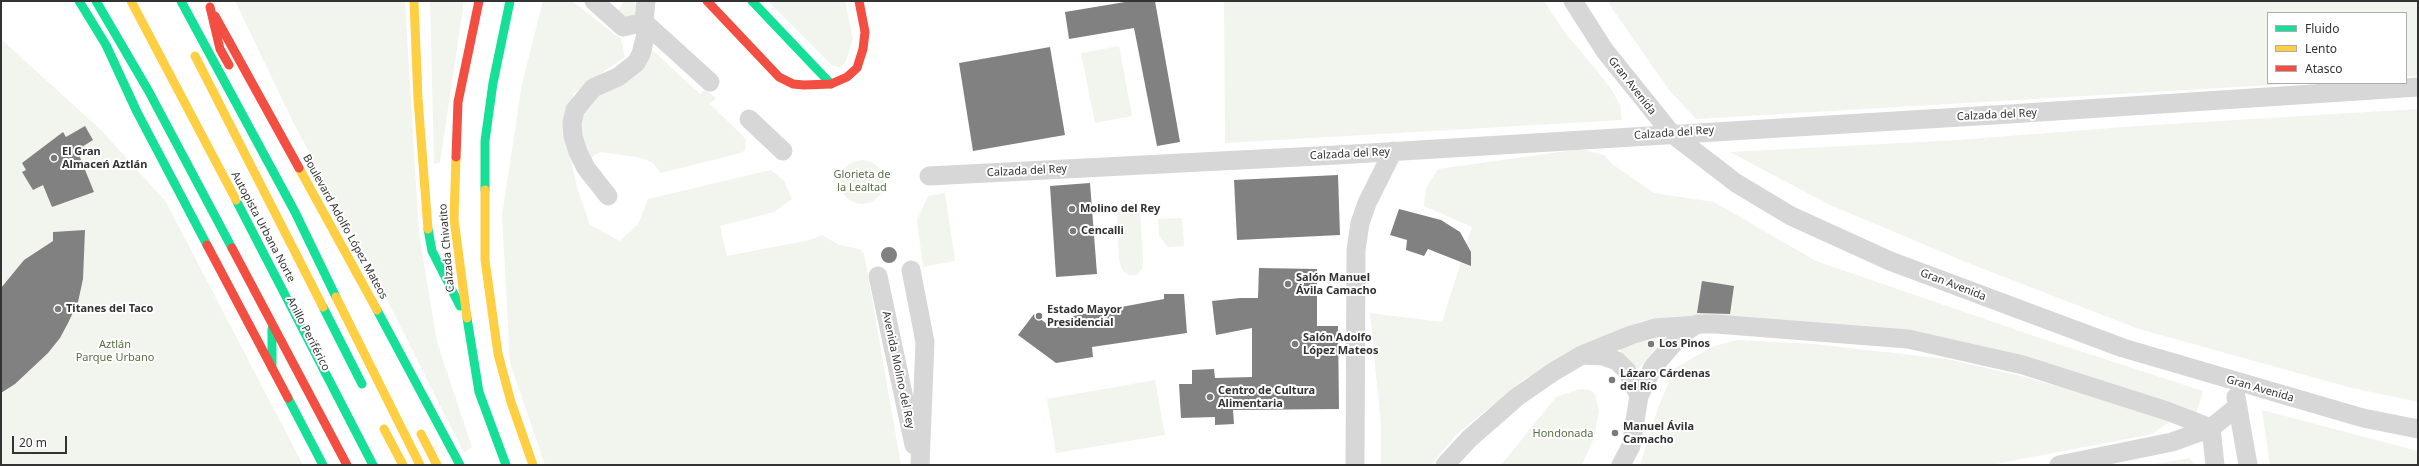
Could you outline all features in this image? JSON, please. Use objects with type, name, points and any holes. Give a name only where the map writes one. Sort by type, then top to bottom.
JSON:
[{"type":"main road","points":[[79,1],[106,45],[137,112],[323,465]]},
{"type":"main road","points":[[96,1],[148,90],[347,465]]},
{"type":"main road","name":"Anillo Periférico","points":[[123,1],[362,465]]},
{"type":"main road","name":"Autopista Urbana Norte","points":[[131,1],[263,250],[373,465]]},
{"type":"main road","points":[[181,1],[295,212],[379,386],[420,465]]},
{"type":"main road","points":[[414,1],[418,99],[426,215],[432,251],[450,291],[466,315]]},
{"type":"main road","name":"Calzada Chivatito","points":[[479,1],[458,102],[454,219],[466,315],[479,392],[506,465]]},
{"type":"main road","points":[[510,1],[493,83],[485,141],[485,260],[498,354],[514,409],[533,465]]},
{"type":"main road","points":[[707,1],[778,77],[793,84],[804,85],[831,84],[847,77],[857,68],[865,32],[859,1]]},
{"type":"main road","points":[[752,1],[831,84]]},
{"type":"main road","points":[[209,4],[220,49],[235,76]]},
{"type":"main road","name":"Boulevard Adolfo López Mateos","points":[[209,4],[338,237],[460,465]]},
{"type":"main road","name":"Autopista Urbana Norte","points":[[192,51],[367,394]]},
{"type":"main road","points":[[301,203],[308,217]]},
{"type":"main road","points":[[272,326],[272,368]]},
{"type":"main road","points":[[381,422],[403,465]]},
{"type":"main road","points":[[416,425],[437,465]]},
{"type":"street","points":[[594,1],[623,27],[646,24],[710,82]]},
{"type":"street","points":[[608,196],[586,168],[578,152],[573,136],[572,123],[575,110],[588,92],[599,85],[618,77],[636,63],[641,54],[646,24],[646,1]]},
{"type":"street","name":"Gran Avenida","points":[[1573,1],[1605,51],[1670,133],[1736,183],[1791,216],[1890,261],[2122,348],[2235,383],[2363,418],[2418,429]]},
{"type":"street","name":"Calzada del Rey","points":[[929,176],[1393,152],[1670,133],[2002,115],[2418,87]]},
{"type":"street","points":[[749,119],[783,151]]},
{"type":"street","points":[[1355,465],[1356,250],[1360,223],[1367,203],[1393,152]]},
{"type":"street","name":"Avenida Molino del Rey","points":[[911,270],[926,342],[919,465]]},
{"type":"street","name":"Avenida Molino del Rey","points":[[878,276],[919,465]]},
{"type":"street","points":[[1621,465],[1631,446],[1640,396],[1653,367],[1666,350],[1681,335],[1697,324]]},
{"type":"street","points":[[1445,465],[1469,439],[1517,397],[1553,372],[1582,355],[1612,341],[1655,328],[1697,324],[1716,324],[1908,339],[2023,366],[2167,411],[2211,428]]},
{"type":"street","points":[[1582,355],[1603,356],[1617,361],[1627,371],[1640,396]]},
{"type":"street","points":[[2235,383],[2237,407],[2248,465]]},
{"type":"street","points":[[2059,465],[2172,442],[2211,428],[2237,407]]},
{"type":"street","points":[[2211,428],[2215,465]]},
{"type":"green space","points":[[235,1],[405,1],[419,234],[437,342],[472,447],[464,453],[369,264],[294,124]]},
{"type":"green space","points":[[430,1],[464,1],[440,162],[434,164]]},
{"type":"green space","points":[[543,1],[572,1],[621,39],[625,57],[574,93],[563,124],[577,187],[590,225],[620,241],[638,224],[648,199],[771,170],[784,181],[792,199],[774,212],[720,226],[727,256],[810,240],[822,235],[839,245],[859,249],[864,253],[901,465],[545,465],[510,363],[502,215],[522,84]]},
{"type":"green space","points":[[624,1],[634,1],[640,9],[631,21],[618,11]]},
{"type":"green space","points":[[768,1],[845,1],[853,39],[846,61],[841,67],[833,66]]},
{"type":"green space","points":[[1224,1],[1544,1],[1563,30],[1610,87],[1620,105],[1622,120],[1225,143]]},
{"type":"green space","points":[[1607,1],[2418,1],[2418,76],[2407,77],[2407,12],[2267,12],[2267,84],[2287,84],[1696,119],[1669,90]]},
{"type":"green space","name":"Aztlán Parque Urbano","points":[[1,39],[101,130],[166,202],[303,465],[1,465]]},
{"type":"green space","points":[[1119,46],[1132,116],[1095,123],[1081,53]]},
{"type":"green space","points":[[649,47],[700,94],[705,89],[716,98],[710,104],[743,136],[746,141],[745,150],[741,153],[661,173],[653,163],[642,158],[601,152],[594,155],[589,161],[582,150],[581,110]]},
{"type":"green space","points":[[2418,109],[2418,402],[2348,387],[2139,329],[1973,265],[1828,204],[1730,152],[1958,140],[2137,126]]},
{"type":"green space","points":[[1581,149],[1604,155],[1612,164],[1654,193],[1714,202],[1816,261],[2043,339],[2203,391],[2196,414],[2045,367],[1783,322],[1686,316],[1641,321],[1524,379],[1456,435],[1431,465],[1381,465],[1381,425],[1370,313],[1442,322],[1472,227],[1424,206],[1426,188],[1438,169]]},
{"type":"green space","name":"Glorieta de la Lealtad","points":[[862,160],[874,164],[880,170],[884,182],[880,194],[874,200],[862,204],[850,200],[844,194],[840,182],[844,170],[850,164]]},
{"type":"green space","points":[[945,193],[955,261],[923,267],[917,220],[928,196]]},
{"type":"green space","points":[[1140,211],[1143,261],[1142,269],[1137,275],[1129,275],[1122,270],[1119,259],[1117,213]]},
{"type":"green space","points":[[1182,218],[1184,246],[1168,247],[1159,235],[1158,219]]},
{"type":"green space","points":[[1656,338],[1658,341],[1657,346],[1639,369],[1635,368],[1621,352],[1620,348]]},
{"type":"green space","points":[[1738,340],[1814,344],[1947,359],[2021,376],[2174,419],[2152,434],[1991,465],[1640,465],[1658,408],[1675,368],[1714,346]]},
{"type":"green space","points":[[1155,380],[1165,435],[1056,453],[1047,399]]},
{"type":"green space","name":"Hondonada","points":[[1580,389],[1590,390],[1595,394],[1599,411],[1594,438],[1582,465],[1501,465],[1556,397]]},
{"type":"green space","points":[[2262,410],[2418,451],[2418,465],[2270,465]]},
{"type":"green space","points":[[2190,458],[2194,465],[2150,465]]},
{"type":"building","points":[[1131,1],[1155,1],[1180,142],[1157,146],[1134,28],[1069,39],[1065,12]]},
{"type":"building","points":[[1050,47],[1065,135],[973,151],[959,63]]},
{"type":"building","points":[[85,126],[93,140],[77,150],[94,192],[52,207],[43,185],[33,190],[22,172],[26,170],[22,163],[63,132],[66,137]]},
{"type":"building","points":[[1338,175],[1340,235],[1237,240],[1234,180]]},
{"type":"building","name":"Molino del Rey","points":[[1090,183],[1097,274],[1056,277],[1050,186]]},
{"type":"building","points":[[1399,209],[1441,220],[1460,232],[1471,252],[1471,266],[1428,249],[1424,256],[1406,250],[1407,240],[1390,235]]},
{"type":"building","points":[[85,230],[83,279],[78,302],[68,323],[60,338],[48,353],[15,384],[1,393],[1,288],[24,260],[53,241],[53,232]]},
{"type":"building","points":[[886,247],[892,247],[897,252],[895,261],[892,263],[886,263],[881,258],[881,252]]},
{"type":"building","points":[[1259,268],[1317,269],[1317,326],[1338,326],[1339,409],[1233,410],[1234,424],[1215,425],[1215,417],[1181,418],[1179,384],[1192,384],[1192,370],[1214,369],[1215,378],[1252,377],[1252,328],[1216,335],[1212,301],[1258,298]]},
{"type":"building","points":[[1702,281],[1734,286],[1730,314],[1697,313]]},
{"type":"building","points":[[1164,294],[1184,294],[1187,333],[1092,347],[1093,357],[1056,363],[1018,335],[1034,314],[1052,328],[1074,324],[1073,316],[1164,299]]},
{"type":"traffic: fast","points":[[79,1],[106,45],[137,112],[207,245]]},
{"type":"traffic: fast","points":[[96,1],[148,90],[232,248]]},
{"type":"traffic: fast","points":[[181,1],[295,212],[336,297]]},
{"type":"traffic: fast","points":[[485,190],[485,141],[493,83],[510,1]]},
{"type":"traffic: fast","points":[[752,1],[831,84]]},
{"type":"traffic: fast","points":[[236,200],[373,465]]},
{"type":"traffic: fast","points":[[428,229],[432,251],[460,306]]},
{"type":"traffic: fast","points":[[323,307],[362,384]]},
{"type":"traffic: fast","points":[[377,310],[460,465]]},
{"type":"traffic: fast","points":[[467,318],[479,392],[506,465]]},
{"type":"traffic: fast","points":[[272,329],[272,368]]},
{"type":"traffic: fast","points":[[288,398],[323,465]]},
{"type":"traffic: slow","points":[[131,1],[236,200]]},
{"type":"traffic: slow","points":[[414,1],[418,99],[428,229]]},
{"type":"traffic: slow","points":[[195,56],[323,307]]},
{"type":"traffic: slow","points":[[456,157],[454,219],[467,318]]},
{"type":"traffic: slow","points":[[299,168],[377,310]]},
{"type":"traffic: slow","points":[[485,190],[485,260],[498,354],[511,402],[533,465]]},
{"type":"traffic: slow","points":[[336,297],[420,465]]},
{"type":"traffic: slow","points":[[384,429],[403,465]]},
{"type":"traffic: slow","points":[[421,434],[437,465]]},
{"type":"traffic: jam","points":[[456,157],[458,102],[479,1]]},
{"type":"traffic: jam","points":[[707,1],[779,77],[793,84],[804,85],[831,84],[847,77],[857,68],[863,49],[865,32],[859,1]]},
{"type":"traffic: jam","points":[[210,7],[220,49],[229,65]]},
{"type":"traffic: jam","points":[[215,16],[299,168]]},
{"type":"traffic: jam","points":[[207,245],[288,398]]},
{"type":"traffic: jam","points":[[232,248],[347,465]]},
{"type":"place","name":"El Gran Almaceń Aztlán","points":[[54,158]]},
{"type":"place","name":"Molino del Rey","points":[[1072,209]]},
{"type":"place","name":"Cencalli","points":[[1073,231]]},
{"type":"place","name":"Salón Manuel Ávila Camacho","points":[[1288,284]]},
{"type":"place","name":"Titanes del Taco","points":[[58,309]]},
{"type":"place","name":"Estado Mayor Presidencial","points":[[1039,316]]},
{"type":"place","name":"Salón Adolfo López Mateos","points":[[1295,344]]},
{"type":"place","name":"Los Pinos","points":[[1651,344]]},
{"type":"place","name":"Lázaro Cárdenas del Río","points":[[1612,380]]},
{"type":"place","name":"Centro de Cultura Alimentaria","points":[[1210,397]]},
{"type":"place","name":"Manuel Ávila Camacho","points":[[1615,433]]}]
